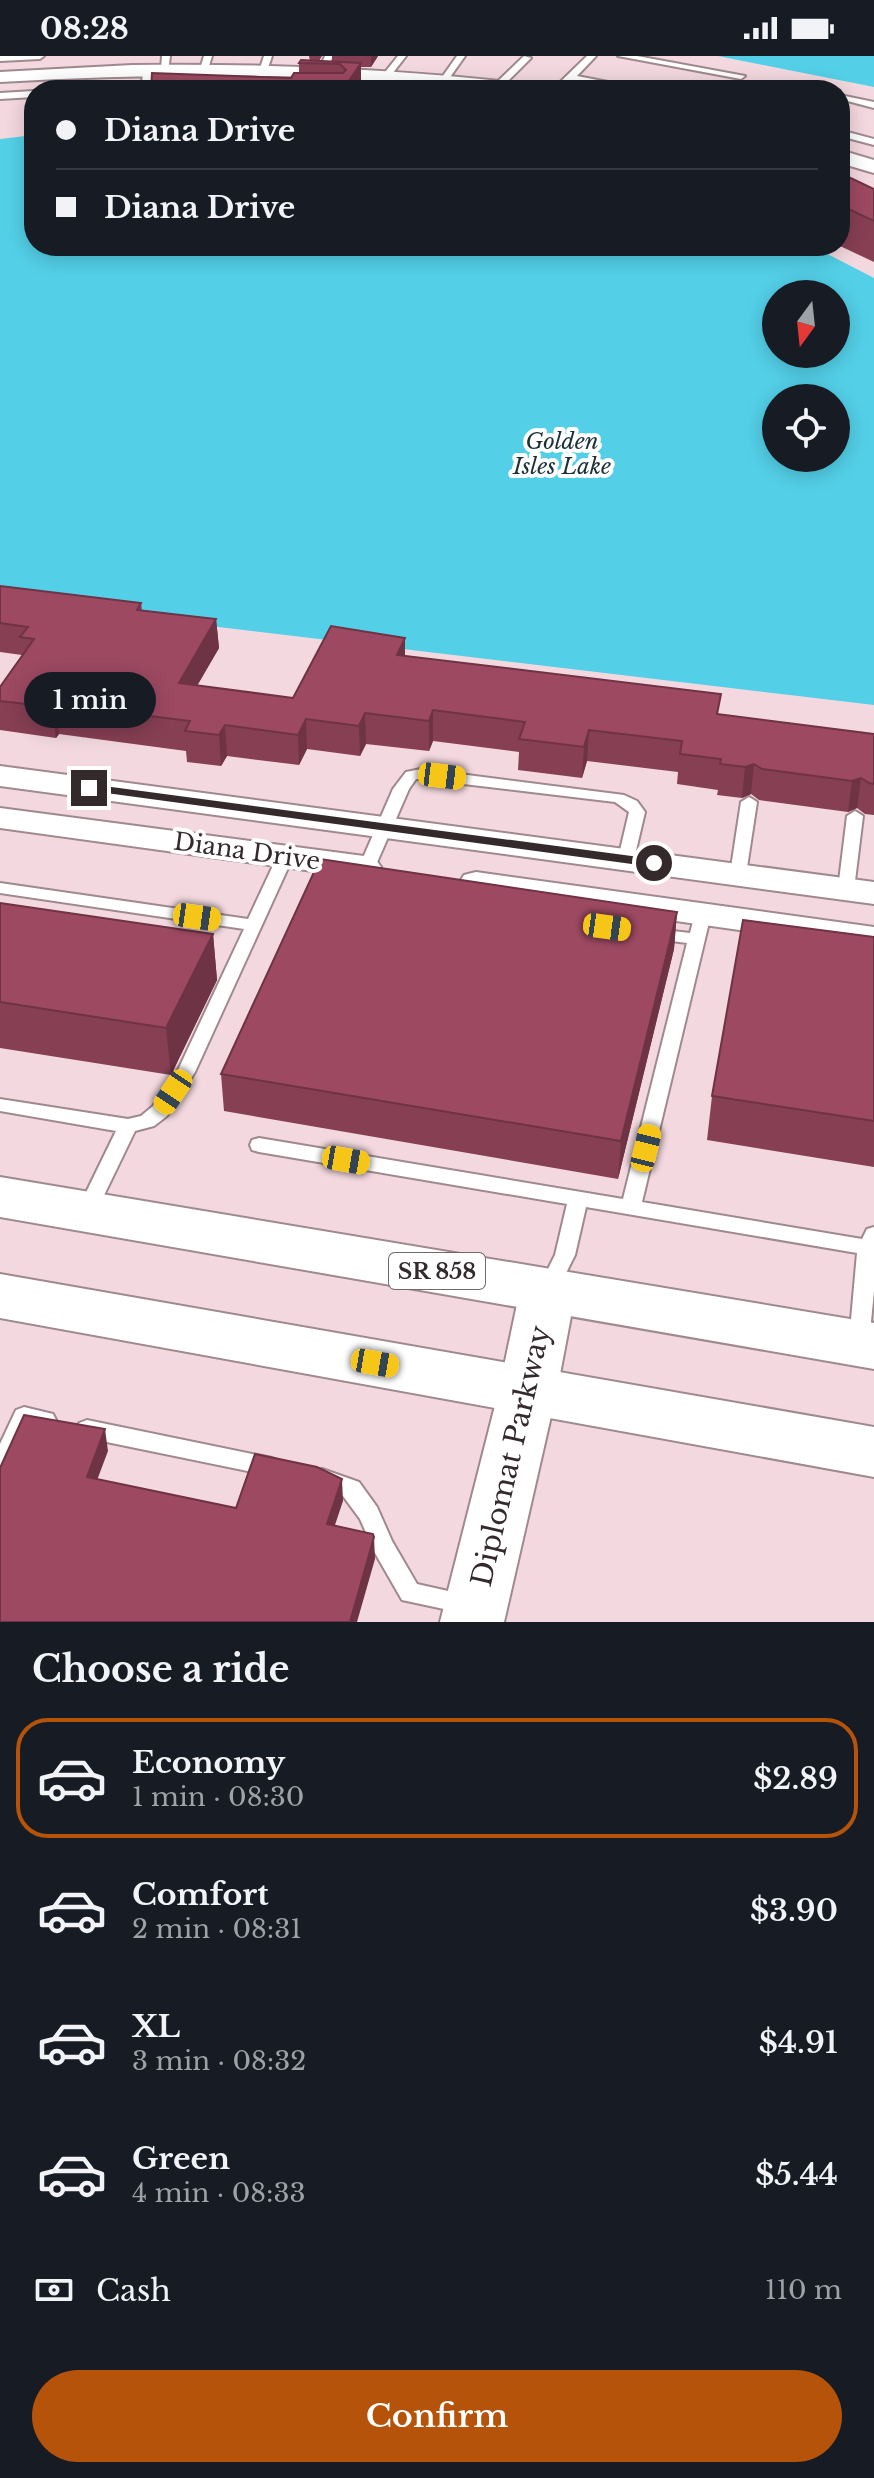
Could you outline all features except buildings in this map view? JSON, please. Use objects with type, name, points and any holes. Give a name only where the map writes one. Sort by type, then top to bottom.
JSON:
[{"type":"main road","name":"SR 858","points":[[0,1197],[867,1345]]},
{"type":"main road","name":"Diplomat Parkway","points":[[474,1614],[528,1390],[548,1290]]},
{"type":"main road","points":[[0,1296],[874,1452]]},
{"type":"street","points":[[0,77],[206,62],[263,71],[325,64],[410,80]]},
{"type":"street","points":[[850,162],[874,167]]},
{"type":"street","name":"Diana Drive","points":[[0,776],[860,891]]},
{"type":"street","name":"Diana Drive","points":[[0,818],[285,857],[364,872]]},
{"type":"street","points":[[443,878],[700,927],[874,938]]},
{"type":"lane","points":[[0,58],[40,56]]},
{"type":"lane","points":[[386,76],[402,56]]},
{"type":"lane","points":[[444,80],[461,56]]},
{"type":"lane","points":[[568,80],[592,56]]},
{"type":"lane","points":[[622,56],[741,76]]},
{"type":"lane","points":[[504,80],[527,58]]},
{"type":"lane","points":[[571,77],[588,80]]},
{"type":"lane","points":[[0,96],[24,95]]},
{"type":"lane","points":[[850,99],[874,105]]},
{"type":"lane","points":[[850,136],[874,142]]},
{"type":"lane","points":[[364,872],[411,775],[604,796],[631,804],[637,812],[626,859]]},
{"type":"lane","points":[[738,874],[749,802]]},
{"type":"lane","points":[[855,816],[860,891]]},
{"type":"lane","points":[[0,1105],[128,1126],[147,1121],[160,1111],[186,1072],[285,857]]},
{"type":"lane","points":[[0,888],[254,925]]},
{"type":"lane","points":[[631,1208],[700,927],[634,931]]},
{"type":"lane","points":[[87,1212],[128,1126]]},
{"type":"lane","points":[[259,1145],[578,1200],[871,1240],[867,1345]]},
{"type":"lane","points":[[548,1290],[565,1255],[578,1200]]},
{"type":"lane","points":[[0,1467],[24,1416],[298,1473],[351,1489],[369,1514],[410,1593],[474,1614]]},
{"type":"water","points":[[718,56],[874,56],[874,87]]},
{"type":"water","name":"Golden Isles Lake","points":[[24,136],[24,256],[831,256],[874,278],[874,705],[0,601],[0,139]]},
{"type":"route","points":[[89,788],[654,863]]}]
